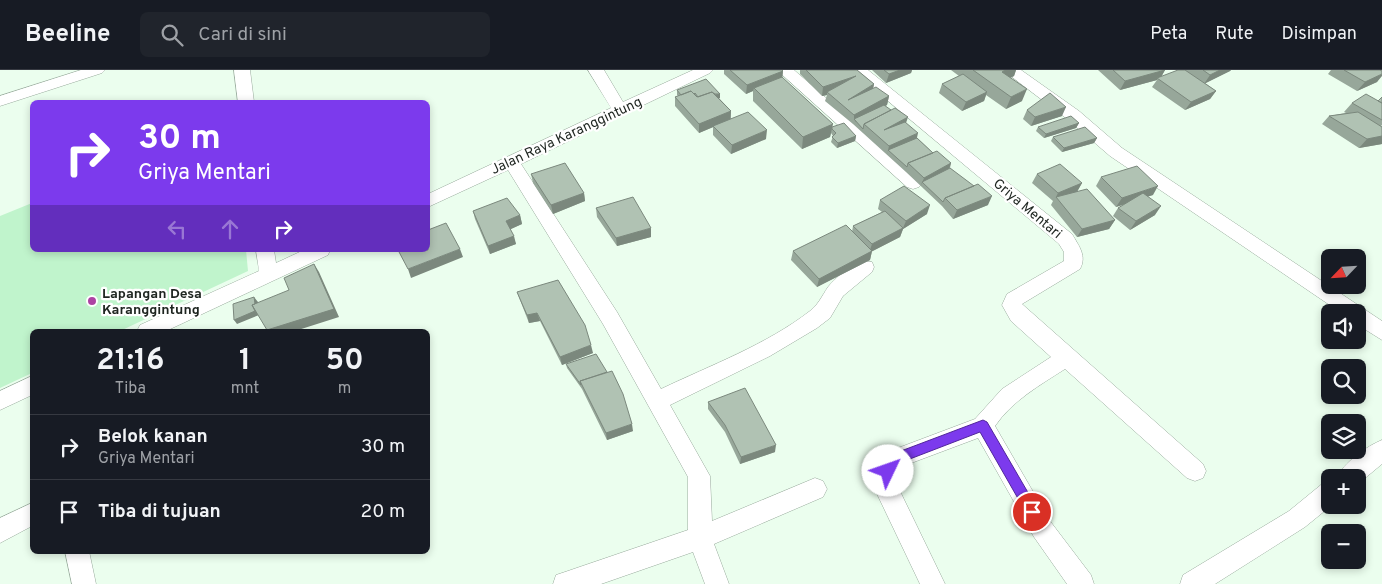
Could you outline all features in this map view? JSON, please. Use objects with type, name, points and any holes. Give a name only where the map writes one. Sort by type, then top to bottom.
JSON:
[{"type":"street","points":[[0,101],[97,70]]},
{"type":"street","points":[[242,70],[246,100]]},
{"type":"street","points":[[596,70],[620,110]]},
{"type":"street","name":"Jalan Raya Karanggintung","points":[[430,199],[620,110],[679,75],[705,70]]},
{"type":"street","points":[[785,70],[913,183]]},
{"type":"street","name":"Griya Mentari","points":[[860,70],[1066,240],[1073,252],[1072,264],[1022,292],[1014,299],[1012,305],[1018,315],[1195,471]]},
{"type":"street","points":[[1011,70],[1073,115],[1116,152],[1342,304]]},
{"type":"street","points":[[511,162],[610,318],[699,476],[700,538],[717,584]]},
{"type":"street","points":[[265,252],[268,274]]},
{"type":"street","points":[[151,329],[317,252]]},
{"type":"street","points":[[658,401],[764,350],[810,322],[823,312],[836,291],[865,267]]},
{"type":"street","points":[[1366,321],[1382,332]]},
{"type":"street","points":[[932,584],[886,488],[888,471],[898,458],[983,426],[997,407],[1025,384],[1066,358]]},
{"type":"street","points":[[0,401],[30,386]]},
{"type":"street","points":[[983,426],[1042,529],[1082,584]]},
{"type":"street","points":[[1359,469],[1382,450]]},
{"type":"street","points":[[565,584],[700,538],[815,489]]},
{"type":"street","points":[[1192,584],[1297,519],[1321,499]]},
{"type":"street","points":[[0,531],[30,515]]},
{"type":"street","points":[[78,554],[84,584]]},
{"type":"green space","name":"Lapangan Desa Karanggintung","points":[[30,204],[30,252],[246,252],[248,271],[124,329],[30,329],[30,374],[0,388],[0,216]]},
{"type":"building","points":[[730,70],[782,70],[783,71],[747,85]]},
{"type":"building","points":[[806,70],[857,70],[874,84],[848,100],[876,87],[889,96],[854,115],[827,92],[856,76],[823,87]]},
{"type":"building","points":[[884,70],[900,70],[889,74]]},
{"type":"building","points":[[973,70],[1005,70],[1002,72],[1027,89],[1011,97]]},
{"type":"building","points":[[1113,70],[1165,70],[1125,81]]},
{"type":"building","points":[[1178,70],[1185,70],[1216,91],[1191,102],[1157,78]]},
{"type":"building","points":[[1203,70],[1220,70],[1210,75]]},
{"type":"building","points":[[1344,70],[1380,70],[1382,74],[1365,82]]},
{"type":"building","points":[[963,74],[987,92],[966,102],[942,84]]},
{"type":"building","points":[[782,77],[833,124],[803,137],[754,88]]},
{"type":"building","points":[[706,79],[720,94],[712,92],[698,97],[691,91],[681,95],[677,90]]},
{"type":"building","points":[[691,91],[697,97],[712,92],[731,111],[699,124],[675,97]]},
{"type":"building","points":[[1050,93],[1066,107],[1035,117],[1027,110]]},
{"type":"building","points":[[1366,94],[1382,103],[1382,120],[1352,103]]},
{"type":"building","points":[[884,105],[891,110],[864,124],[863,129],[854,119]]},
{"type":"building","points":[[895,108],[908,117],[884,130],[905,122],[918,133],[889,146],[864,124]]},
{"type":"building","points":[[748,112],[767,130],[732,145],[713,126]]},
{"type":"building","points":[[1358,112],[1382,127],[1382,136],[1367,139],[1329,116]]},
{"type":"building","points":[[1071,116],[1079,123],[1046,134],[1038,127]]},
{"type":"building","points":[[844,123],[856,136],[838,143],[832,137],[836,133],[832,127]]},
{"type":"building","points":[[1085,127],[1097,138],[1064,148],[1053,137]]},
{"type":"building","points":[[917,138],[933,153],[908,163],[907,167],[888,150]]},
{"type":"building","points":[[937,151],[951,163],[924,178],[908,163]]},
{"type":"building","points":[[565,163],[584,193],[551,205],[531,174]]},
{"type":"building","points":[[1060,164],[1082,183],[1058,193],[1037,174]]},
{"type":"building","points":[[1137,166],[1158,186],[1122,198],[1101,177]]},
{"type":"building","points":[[950,168],[974,186],[945,198],[943,202],[922,182]]},
{"type":"building","points":[[978,184],[992,196],[957,210],[945,198]]},
{"type":"building","points":[[904,186],[930,205],[906,221],[880,200]]},
{"type":"building","points":[[1087,189],[1115,220],[1082,229],[1056,197]]},
{"type":"building","points":[[1143,193],[1161,206],[1136,221],[1118,208]]},
{"type":"building","points":[[633,197],[651,228],[616,238],[596,208]]},
{"type":"building","points":[[507,198],[520,215],[506,221],[514,236],[488,246],[473,211]]},
{"type":"building","points":[[885,211],[903,228],[872,244],[853,226]]},
{"type":"building","points":[[446,223],[460,249],[408,269],[399,252],[430,252],[430,229]]},
{"type":"building","points":[[846,225],[872,251],[819,279],[793,251]]},
{"type":"building","points":[[314,264],[334,309],[266,329],[252,305],[289,290],[284,278]]},
{"type":"building","points":[[558,280],[585,325],[591,345],[560,357],[537,313],[527,315],[517,292]]},
{"type":"building","points":[[254,297],[255,304],[252,305],[255,311],[234,320],[233,304]]},
{"type":"building","points":[[596,354],[607,372],[580,381],[581,385],[566,364]]},
{"type":"building","points":[[612,371],[623,394],[632,424],[606,433],[580,381]]},
{"type":"building","points":[[745,388],[776,445],[741,457],[725,425],[708,402]]},
{"type":"place","name":"Lapangan Desa Karanggintung","points":[[92,301]]},
{"type":"route","points":[[888,471],[898,458],[983,426],[1032,512]]}]
